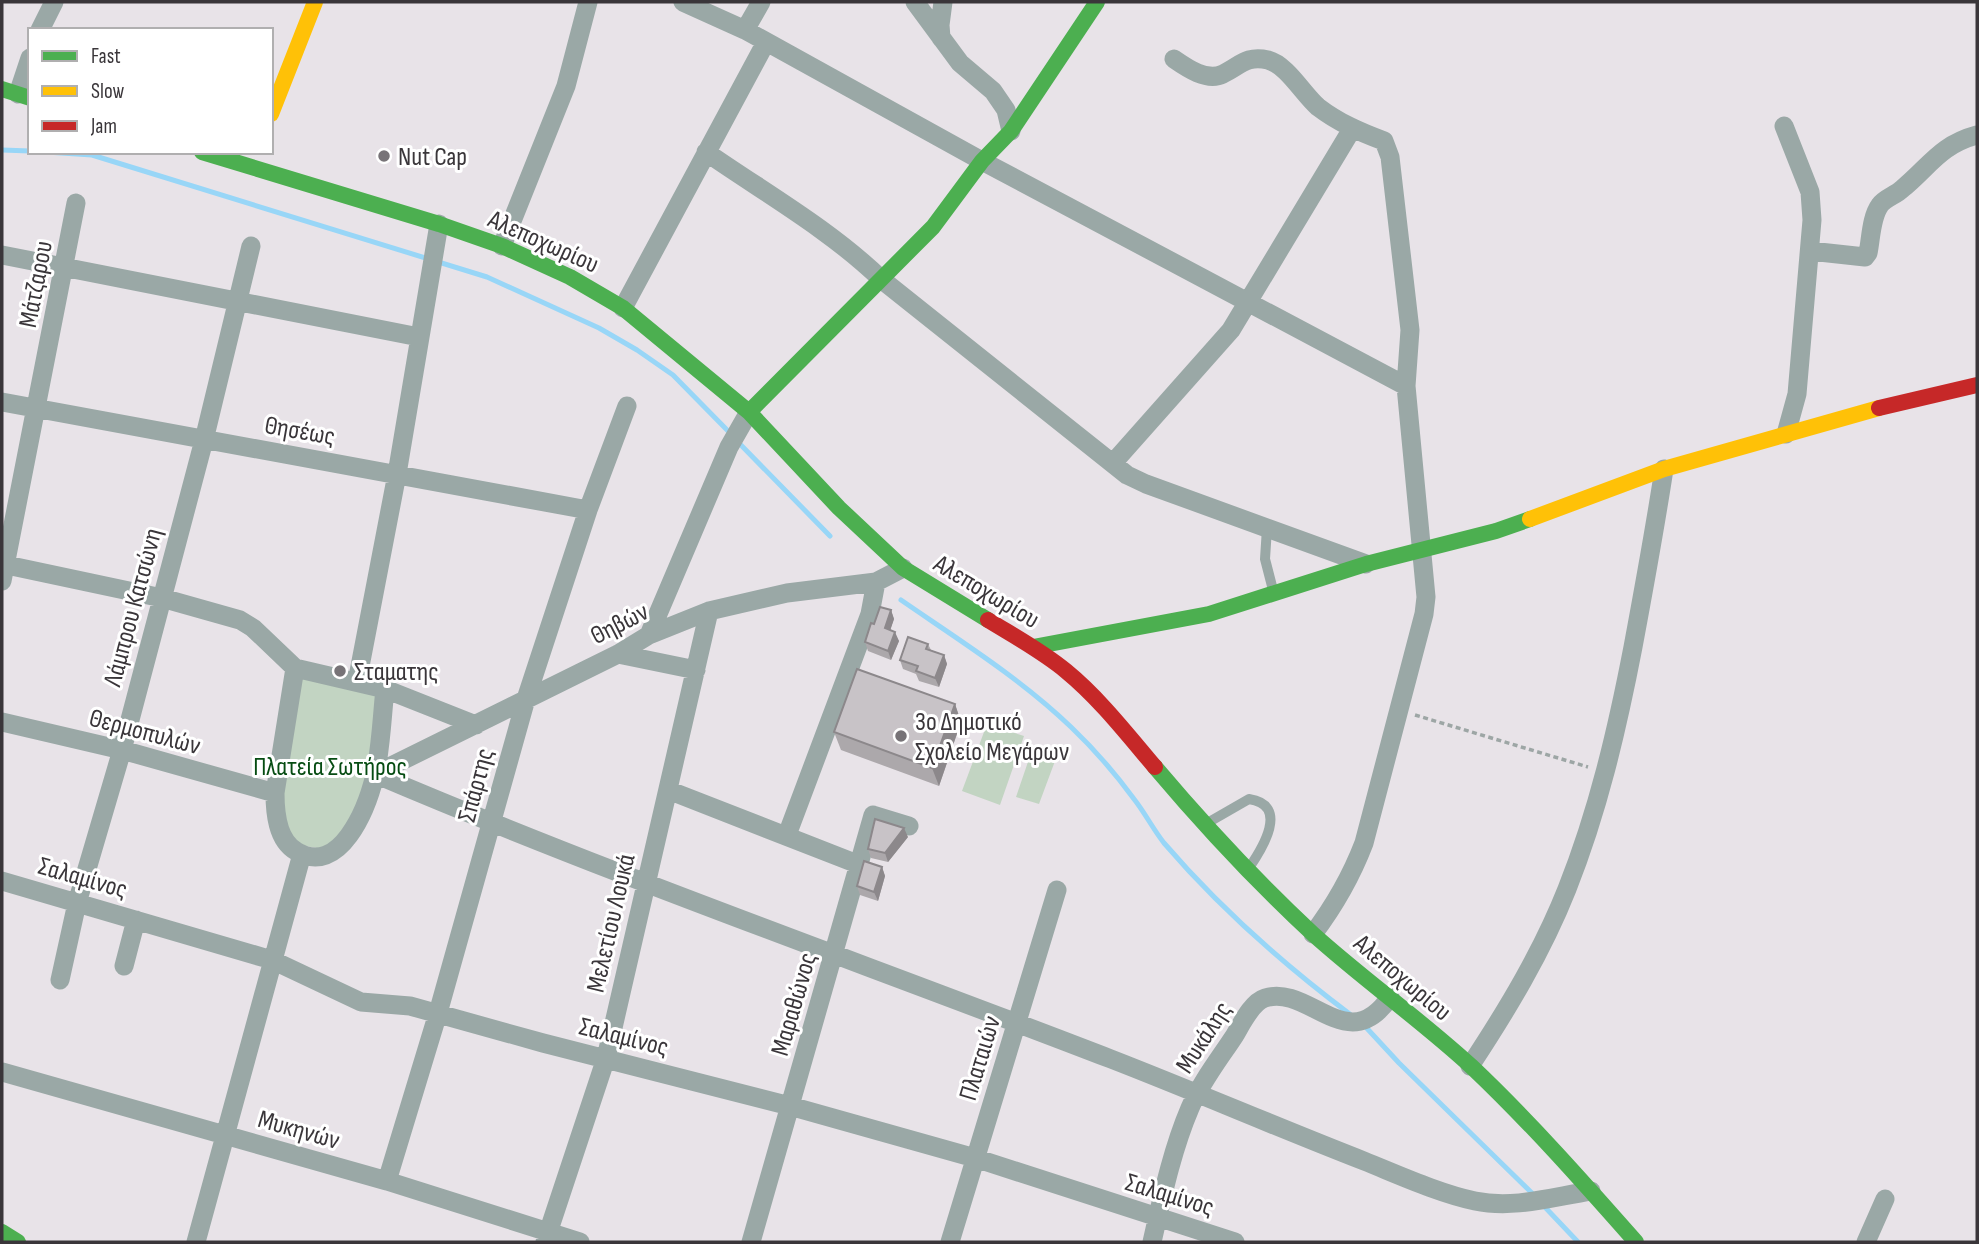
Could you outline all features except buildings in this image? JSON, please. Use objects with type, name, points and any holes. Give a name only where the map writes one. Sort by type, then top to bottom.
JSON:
[{"type":"main road","points":[[273,109],[315,2]]},
{"type":"main road","points":[[746,416],[933,227],[982,161],[1011,131],[1097,2]]},
{"type":"main road","name":"Αλεποχωρίου","points":[[215,154],[253,160],[438,234],[502,246],[570,277],[623,308],[671,345],[903,568],[1033,647],[1067,672],[1119,724],[1206,824],[1313,934],[1470,1066],[1532,1126],[1636,1242]]},
{"type":"main road","points":[[1033,647],[1209,614],[1366,564],[1496,531],[1664,469],[1862,412],[1977,386]]},
{"type":"main road","points":[[2,1231],[18,1242]]},
{"type":"street","points":[[41,28],[54,2]]},
{"type":"street","points":[[502,246],[566,86],[589,2]]},
{"type":"street","points":[[683,2],[746,30],[982,161],[1406,386]]},
{"type":"street","points":[[746,30],[761,2]]},
{"type":"street","points":[[915,2],[960,63],[993,91],[1006,110],[1011,131]]},
{"type":"street","points":[[942,38],[940,25],[943,2]]},
{"type":"street","points":[[623,308],[766,42]]},
{"type":"street","points":[[1174,59],[1196,72],[1214,76],[1244,62],[1268,60],[1280,65],[1315,104],[1352,129],[1384,141],[1388,147],[1410,330],[1406,386],[1426,597],[1424,614],[1364,843],[1354,870],[1336,904],[1313,934]]},
{"type":"street","points":[[17,94],[28,64]]},
{"type":"street","points":[[1784,126],[1810,192],[1812,220],[1797,394],[1786,434]]},
{"type":"street","points":[[1114,463],[1231,330],[1352,129]]},
{"type":"street","points":[[1810,251],[1865,257],[1882,203],[1900,191],[1943,149],[1959,140],[1977,135]]},
{"type":"street","points":[[706,152],[748,182],[783,202],[860,259],[881,279],[1128,475],[1146,485],[1366,564]]},
{"type":"street","name":"Μάτζαρου","points":[[3,570],[76,203]]},
{"type":"street","points":[[358,682],[438,234]]},
{"type":"street","name":"Λάμπρου Κατσώνη","points":[[60,980],[77,903],[122,750],[204,440],[251,246]]},
{"type":"street","points":[[2,255],[419,337]]},
{"type":"street","name":"Θησέως","points":[[2,402],[588,510]]},
{"type":"street","name":"Σπάρτης","points":[[387,1181],[438,1013],[526,699],[588,510],[627,406]]},
{"type":"street","points":[[649,635],[729,447],[746,416]]},
{"type":"street","points":[[1470,1066],[1510,1006],[1561,904],[1587,838],[1606,772],[1645,585],[1664,469]]},
{"type":"street","name":"Θηβών","points":[[375,774],[618,654],[649,635],[709,611],[787,593],[876,582],[903,568]]},
{"type":"street","points":[[3,570],[162,598],[240,620],[253,628],[295,667],[385,689],[476,725]]},
{"type":"street","points":[[787,835],[870,614],[876,582]]},
{"type":"street","name":"Μελετίου Λουκά","points":[[547,1238],[606,1058],[709,611]]},
{"type":"street","points":[[618,654],[696,670]]},
{"type":"street","points":[[295,667],[275,793],[275,809],[282,833],[292,849],[302,854],[329,856],[340,848],[366,804],[375,774],[385,689]]},
{"type":"street","name":"Θερμοπυλών","points":[[2,722],[122,750],[275,793]]},
{"type":"street","points":[[375,774],[492,824],[1018,1023],[1331,1148],[1475,1201],[1505,1204],[1540,1201],[1591,1191]]},
{"type":"street","points":[[668,789],[860,865]]},
{"type":"street","name":"Μαραθώνος","points":[[751,1242],[873,815],[909,826]]},
{"type":"street","points":[[196,1242],[302,854]]},
{"type":"street","name":"Σαλαμίνος","points":[[2,881],[272,960],[361,1002],[410,1006],[790,1106],[975,1158],[1235,1242]]},
{"type":"street","name":"Πλαταιών","points":[[950,1242],[1057,890]]},
{"type":"street","points":[[124,965],[136,920]]},
{"type":"street","name":"Μυκάλης","points":[[1152,1242],[1181,1129],[1198,1093],[1249,1012],[1262,998],[1281,995],[1340,1022],[1372,1016],[1390,997]]},
{"type":"street","name":"Μυκηνών","points":[[2,1072],[387,1181],[547,1238],[579,1242]]},
{"type":"street","points":[[1866,1242],[1885,1199]]},
{"type":"lane","points":[[1267,528],[1265,559],[1273,594]]},
{"type":"lane","points":[[1206,824],[1249,799],[1256,800],[1265,808],[1270,815],[1268,835],[1249,869]]},
{"type":"path","points":[[1399,710],[1606,772]]},
{"type":"green space","name":"Πλατεία Σωτήρος","points":[[300,673],[382,691],[364,804],[328,850],[294,844],[280,817]]},
{"type":"green space","points":[[987,724],[1024,736],[1000,805],[962,791]]},
{"type":"green space","points":[[1031,753],[1055,761],[1039,804],[1016,797]]},
{"type":"waterway","points":[[2,150],[28,151]]},
{"type":"waterway","points":[[77,154],[92,155],[487,277],[599,328],[637,350],[673,375],[731,434]]},
{"type":"waterway","points":[[737,441],[830,536]]},
{"type":"waterway","points":[[901,600],[1010,676],[1071,727],[1112,771],[1164,843],[1207,890],[1276,955],[1351,1015]]},
{"type":"waterway","points":[[1362,1023],[1399,1063],[1536,1197]]},
{"type":"waterway","points":[[1542,1204],[1578,1242]]},
{"type":"traffic: fast","points":[[749,412],[933,227],[982,161],[1011,131],[1097,2]]},
{"type":"traffic: fast","points":[[2,89],[28,97]]},
{"type":"traffic: fast","points":[[209,154],[439,224],[502,246],[570,277],[623,308],[749,412],[839,508],[903,568],[988,620]]},
{"type":"traffic: fast","points":[[1033,647],[1209,614],[1366,564],[1496,531],[1530,519]]},
{"type":"traffic: fast","points":[[1155,767],[1231,853],[1292,914],[1494,1088],[1636,1242]]},
{"type":"traffic: fast","points":[[2,1232],[18,1242]]},
{"type":"traffic: slow","points":[[273,109],[315,2]]},
{"type":"traffic: slow","points":[[1530,519],[1664,469],[1879,408]]},
{"type":"traffic: jam","points":[[1879,408],[1977,385]]},
{"type":"traffic: jam","points":[[988,620],[1066,671],[1090,693],[1155,767]]},
{"type":"place","name":"Nut Cap","points":[[384,156]]},
{"type":"place","name":"Σταματης","points":[[340,671]]},
{"type":"place","name":"3ο Δημοτικό Σχολείο Μεγάρων","points":[[901,736]]}]
